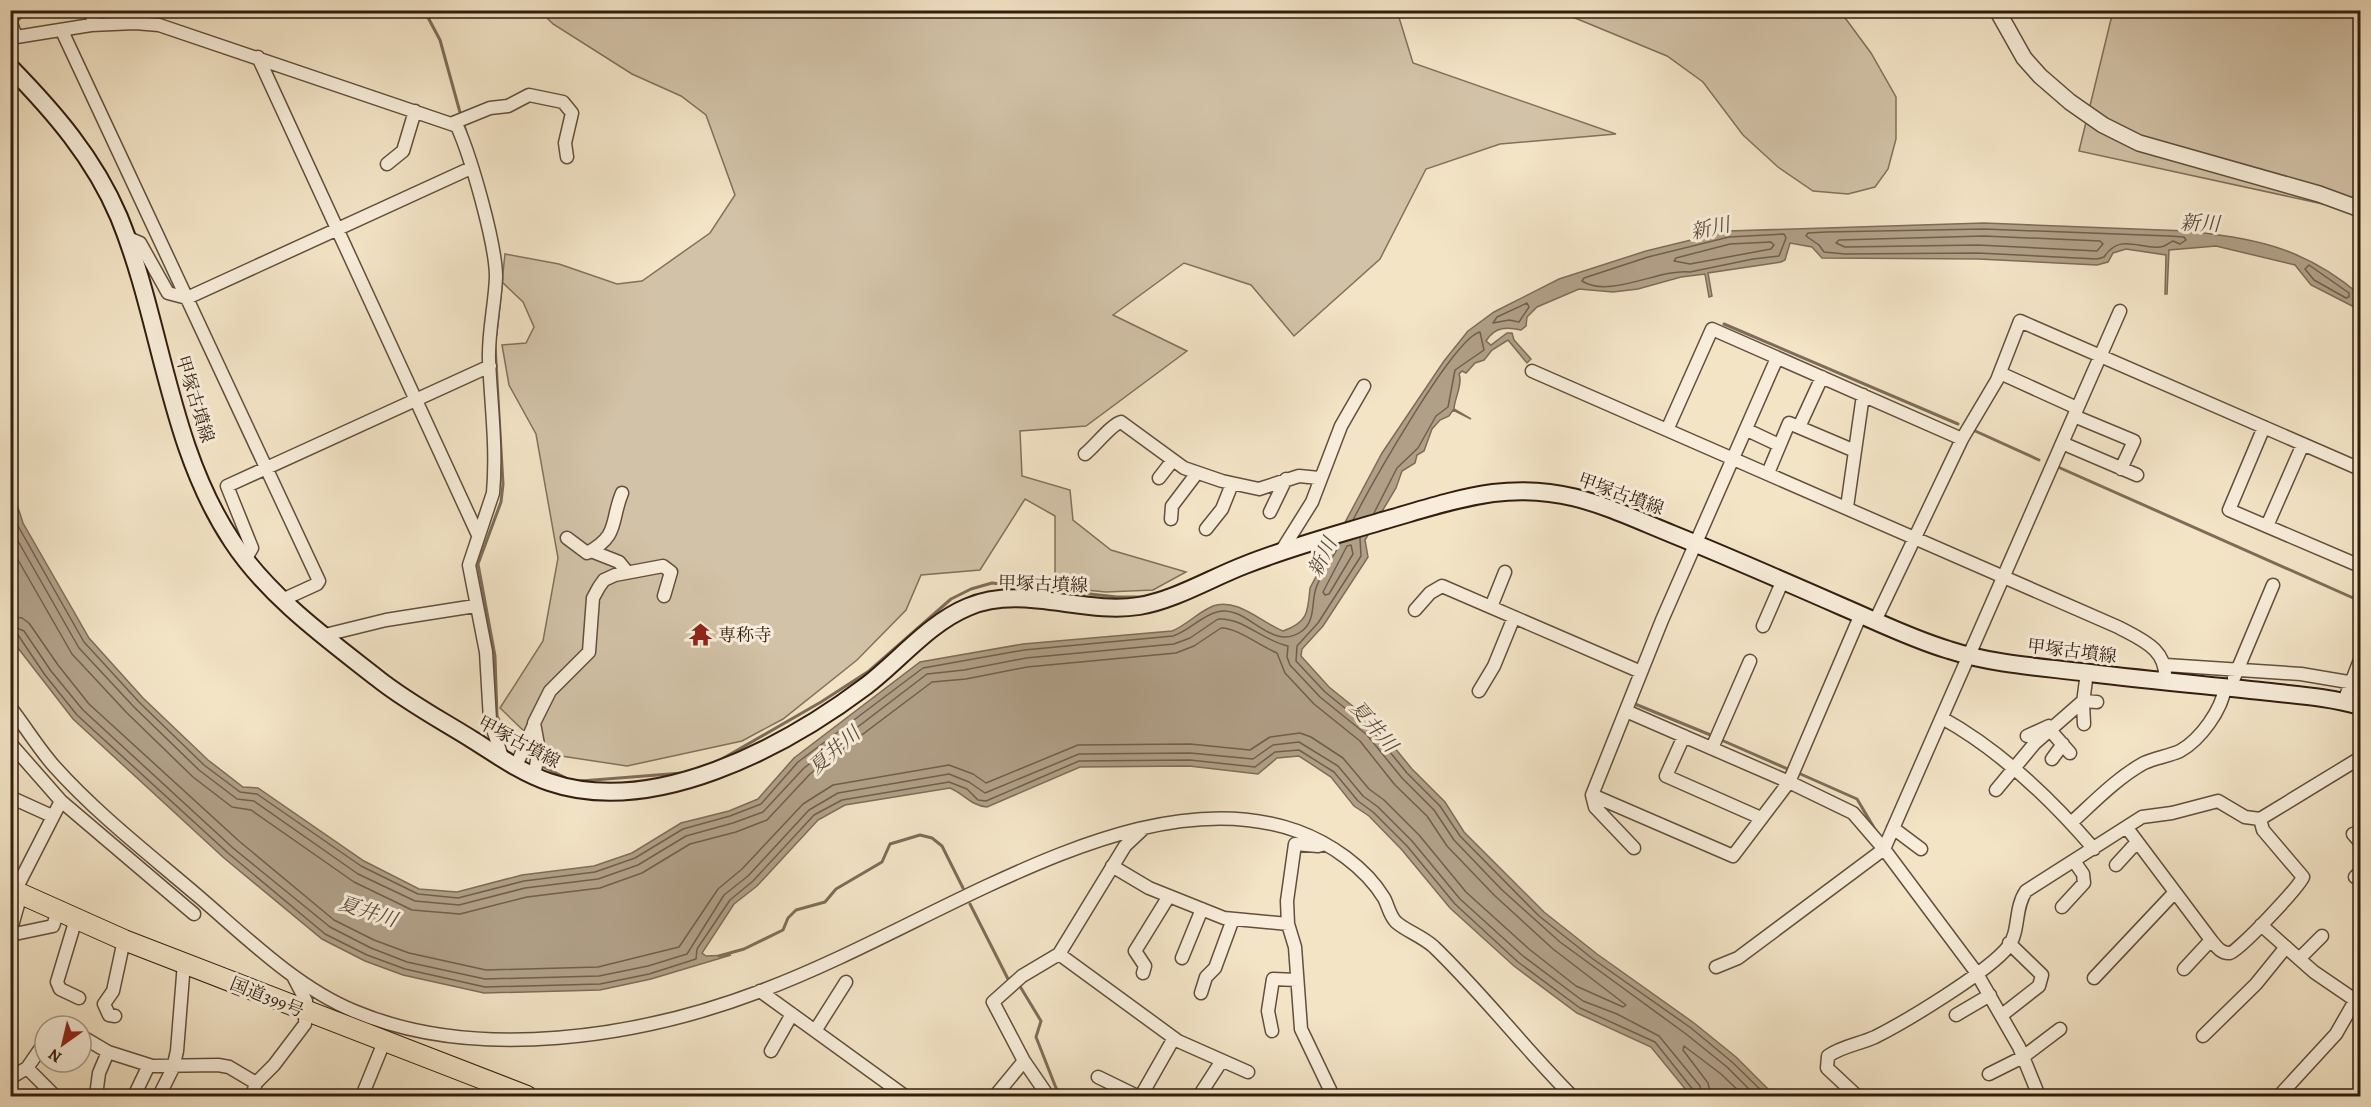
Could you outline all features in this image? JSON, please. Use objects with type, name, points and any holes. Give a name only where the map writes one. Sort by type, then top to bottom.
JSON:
[{"type":"highway","name":"国道399号","points":[[16,891],[124,940],[527,1096]]},
{"type":"main road","name":"甲塚古墳線","points":[[10,67],[51,110],[84,152],[108,194],[126,237],[201,481],[220,522],[245,560],[282,600],[409,701],[513,761],[535,771],[550,783],[584,789],[615,790],[683,783],[731,766],[831,709],[867,685],[933,630],[971,605],[1016,600],[1133,607],[1171,596],[1290,548],[1435,506],[1488,494],[1558,492],[1596,503],[1783,580],[1896,632],[1969,656],[2087,672],[2165,673],[2231,682],[2352,704]]},
{"type":"street","points":[[20,10],[10,20],[13,38],[91,25],[135,23],[159,25],[416,111],[458,121],[490,108],[508,106],[529,95],[563,102],[572,113],[565,143],[567,157]]},
{"type":"street","points":[[91,25],[96,10]]},
{"type":"street","points":[[1997,10],[2024,58],[2070,102],[2103,125],[2139,143],[2319,194],[2361,209]]},
{"type":"street","points":[[62,31],[319,581],[282,600]]},
{"type":"street","points":[[258,57],[478,535]]},
{"type":"street","points":[[387,164],[404,151],[416,111]]},
{"type":"street","points":[[458,121],[495,263],[490,366],[495,454],[493,493],[469,564],[486,652],[490,720],[513,761],[531,731],[550,691],[589,652],[593,598],[599,587],[609,577],[627,572],[668,567],[671,572],[664,596]]},
{"type":"street","points":[[126,237],[140,243],[165,290],[187,298],[471,168]]},
{"type":"street","points":[[1716,966],[1738,958],[1884,849],[2120,311]]},
{"type":"street","points":[[1592,795],[1733,856],[1789,782],[1868,618],[1914,536],[1920,531],[1962,439],[2000,373],[2020,321],[2361,469]]},
{"type":"street","points":[[1667,430],[1712,329],[1962,439]]},
{"type":"street","points":[[1634,848],[1595,807],[1592,795],[1641,672],[1777,358]]},
{"type":"street","points":[[245,560],[252,548],[227,486],[490,366]]},
{"type":"street","points":[[1532,372],[1914,536],[2145,642],[2161,657],[2165,673]]},
{"type":"street","points":[[2000,373],[2133,441],[2121,469]]},
{"type":"street","points":[[1799,427],[1822,377]]},
{"type":"street","points":[[1290,548],[1312,502],[1319,478],[1341,426],[1364,386]]},
{"type":"street","points":[[1847,507],[1863,395]]},
{"type":"street","points":[[1085,454],[1116,424],[1121,422],[1173,460],[1197,474],[1232,484],[1259,489],[1286,479],[1308,475],[1319,478]]},
{"type":"street","points":[[1768,473],[1790,423],[1855,451]]},
{"type":"street","points":[[2265,427],[2229,510],[2361,566]]},
{"type":"street","points":[[1747,430],[1779,445]]},
{"type":"street","points":[[2062,442],[2137,476]]},
{"type":"street","points":[[2267,526],[2303,444]]},
{"type":"street","points":[[1159,478],[1173,460]]},
{"type":"street","points":[[1170,519],[1172,506],[1197,474]]},
{"type":"street","points":[[1270,512],[1286,479]]},
{"type":"street","points":[[1206,528],[1221,508],[1232,484]]},
{"type":"street","points":[[591,551],[609,538],[616,524],[622,492]]},
{"type":"street","points":[[567,538],[583,552],[591,551],[619,562],[627,572]]},
{"type":"street","points":[[1491,607],[1505,572]]},
{"type":"street","points":[[1763,626],[1783,580]]},
{"type":"street","points":[[2072,822],[2104,792],[2145,763],[2173,754],[2189,744],[2220,705],[2273,585]]},
{"type":"street","points":[[1415,610],[1430,593],[1442,586],[1641,672]]},
{"type":"street","points":[[325,635],[386,620],[476,606]]},
{"type":"street","points":[[1479,691],[1494,666],[1514,617]]},
{"type":"street","points":[[2352,704],[2361,660]]},
{"type":"street","points":[[1712,748],[1750,661]]},
{"type":"street","points":[[2084,724],[2083,701],[2087,672]]},
{"type":"street","points":[[2231,682],[2301,674],[2356,683]]},
{"type":"street","points":[[1996,790],[2035,743],[2083,701],[2097,702]]},
{"type":"street","points":[[10,707],[54,766],[120,829],[291,972],[352,1011],[392,1025],[446,1036],[504,1039],[587,1034],[659,1022],[760,991],[1047,859],[1144,828],[1217,816],[1270,822],[1327,843],[1371,881],[1385,899],[1397,923],[1411,930],[1441,955],[1572,1096]]},
{"type":"street","points":[[1626,711],[1789,782],[1853,813],[1884,849],[1976,972],[2002,1014],[2039,1096]]},
{"type":"street","points":[[1942,718],[1971,734],[2014,769],[2072,822],[2094,849]]},
{"type":"street","points":[[2027,736],[2051,725],[2067,749],[2052,759]]},
{"type":"street","points":[[531,731],[539,750],[535,771]]},
{"type":"street","points":[[1684,736],[1665,776],[1761,818]]},
{"type":"street","points":[[10,743],[61,801],[194,914]]},
{"type":"street","points":[[1857,1096],[1827,1068],[1828,1056],[1873,1037],[1907,1019],[1976,972],[2009,944],[2019,901],[2026,891],[2142,817],[2172,813],[2218,801],[2245,817],[2260,819],[2361,759]]},
{"type":"street","points":[[10,796],[52,816]]},
{"type":"street","points":[[58,911],[53,926],[10,934],[16,891],[61,801]]},
{"type":"street","points":[[2127,828],[2211,940],[2224,953],[2236,951],[2303,877],[2263,830],[2260,819]]},
{"type":"street","points":[[1048,1096],[1024,1061],[993,1002],[1022,976],[1059,954],[1125,846],[1144,828]]},
{"type":"street","points":[[1893,828],[1922,849]]},
{"type":"street","points":[[2116,865],[2137,842]]},
{"type":"street","points":[[1327,843],[1318,846],[1295,844],[1287,901],[1288,924],[1295,947],[1301,1029],[1333,1096]]},
{"type":"street","points":[[2062,907],[2084,883],[2084,874],[2074,861]]},
{"type":"street","points":[[1112,866],[1168,896],[1233,919],[1288,924]]},
{"type":"street","points":[[2094,978],[2175,892]]},
{"type":"street","points":[[1143,973],[1145,966],[1135,951],[1168,896]]},
{"type":"street","points":[[1182,958],[1203,909]]},
{"type":"street","points":[[76,919],[57,982],[60,990],[79,998]]},
{"type":"street","points":[[1201,993],[1206,977],[1215,968],[1233,919]]},
{"type":"street","points":[[2261,925],[2300,959],[2358,996],[2329,1043],[2279,1096]]},
{"type":"street","points":[[2300,959],[2322,936]]},
{"type":"street","points":[[115,1016],[109,1015],[104,1004],[113,991],[124,940]]},
{"type":"street","points":[[2184,969],[2211,940]]},
{"type":"street","points":[[2002,1014],[2039,986],[2042,975],[2009,944]]},
{"type":"street","points":[[2203,1035],[2256,984],[2286,947]]},
{"type":"street","points":[[1059,954],[1173,1038],[1221,1062],[1248,1072]]},
{"type":"street","points":[[159,1096],[174,1064],[184,963]]},
{"type":"street","points":[[252,1096],[256,1083],[294,1041],[305,1024],[306,1001],[291,972]]},
{"type":"street","points":[[1272,1031],[1268,1011],[1273,980],[1297,980]]},
{"type":"street","points":[[815,1031],[846,982]]},
{"type":"street","points":[[760,991],[905,1096]]},
{"type":"street","points":[[1956,1015],[1990,995]]},
{"type":"street","points":[[771,1051],[792,1014]]},
{"type":"street","points":[[1989,1074],[2023,1057],[2060,1029]]},
{"type":"street","points":[[1098,1077],[1139,1096],[1173,1038]]},
{"type":"street","points":[[362,1096],[384,1042]]},
{"type":"street","points":[[93,1043],[108,1052],[149,1065],[228,1067],[256,1083]]},
{"type":"street","points":[[97,1088],[99,1073],[108,1052]]},
{"type":"street","points":[[10,1078],[27,1068],[33,1059]]},
{"type":"street","points":[[995,1096],[1024,1061]]},
{"type":"street","points":[[1199,1096],[1221,1062]]},
{"type":"street","points":[[135,1096],[149,1065]]},
{"type":"street","points":[[27,1068],[55,1096]]},
{"type":"shaded area","points":[[540,11],[1397,11],[1413,63],[1616,134],[1500,144],[1426,169],[1380,259],[1294,336],[1251,285],[1184,263],[1113,315],[1187,351],[1086,426],[1020,431],[1022,476],[1070,490],[1073,520],[1111,550],[1186,572],[1153,590],[1106,592],[1055,587],[1055,516],[1025,499],[980,570],[921,575],[906,610],[857,660],[783,719],[742,741],[627,766],[548,754],[500,708],[543,641],[558,558],[536,434],[509,385],[502,345],[526,343],[534,327],[523,302],[502,282],[505,254],[559,264],[617,284],[642,281],[710,233],[735,195],[706,115],[681,96],[632,74],[553,24]]},
{"type":"shaded area","points":[[1558,11],[1840,11],[1871,53],[1896,97],[1896,139],[1888,169],[1875,187],[1848,194],[1813,191],[1778,167],[1743,135],[1703,82],[1667,56]]},
{"type":"shaded area","points":[[2113,11],[2360,11],[2360,212],[2079,151]]},
{"type":"water","name":"夏井川","points":[[2189,218],[2194,218],[2193,232],[2261,243],[2282,249],[2322,267],[2360,295],[2360,310],[2311,285],[2295,265],[2216,246],[2169,250],[2167,294],[2165,294],[2166,255],[2126,249],[2113,253],[2108,262],[2097,265],[1978,259],[1822,258],[1812,247],[1790,243],[1785,260],[1781,262],[1708,273],[1712,296],[1709,297],[1705,274],[1681,277],[1638,289],[1613,292],[1579,289],[1537,307],[1527,317],[1526,326],[1521,330],[1511,328],[1498,330],[1486,341],[1491,345],[1507,333],[1512,333],[1514,340],[1531,359],[1527,363],[1508,340],[1492,350],[1484,360],[1475,363],[1466,373],[1462,371],[1459,374],[1460,382],[1454,409],[1471,419],[1453,410],[1432,429],[1424,451],[1417,455],[1415,463],[1402,471],[1396,488],[1365,540],[1368,557],[1323,626],[1302,649],[1301,656],[1329,687],[1376,725],[1412,769],[1445,802],[1464,832],[1544,912],[1597,954],[1694,1023],[1736,1057],[1775,1096],[1691,1096],[1651,1047],[1577,1013],[1514,966],[1450,908],[1402,850],[1369,816],[1354,806],[1331,777],[1299,756],[1277,758],[1258,774],[1189,766],[1080,767],[987,807],[977,804],[950,788],[845,805],[818,820],[757,886],[734,904],[702,953],[706,956],[731,955],[651,979],[600,990],[484,993],[403,975],[365,961],[322,939],[224,858],[73,719],[18,648],[11,635],[10,483],[23,523],[89,638],[143,698],[208,760],[243,787],[258,788],[364,861],[419,889],[457,892],[522,875],[594,866],[632,853],[681,823],[729,811],[758,799],[794,758],[920,662],[1023,644],[1172,631],[1213,606],[1222,604],[1240,608],[1283,631],[1291,628],[1305,615],[1310,588],[1382,453],[1444,361],[1468,331],[1494,312],[1559,279],[1646,251],[1728,231],[1984,223],[2187,231]]},
{"type":"waterway","points":[[424,10],[440,40],[461,116]]},
{"type":"waterway","points":[[463,122],[468,139]]},
{"type":"waterway","points":[[496,335],[502,279]]},
{"type":"waterway","points":[[1724,324],[1958,424]]},
{"type":"waterway","points":[[495,345],[503,484],[501,502],[478,564],[495,656],[497,716],[505,733],[520,750]]},
{"type":"waterway","points":[[1973,430],[2039,460]]},
{"type":"waterway","points":[[2058,467],[2360,601]]},
{"type":"waterway","points":[[722,759],[821,702],[869,671],[951,599],[971,589],[992,583],[1117,597],[1143,597]]},
{"type":"waterway","points":[[1635,704],[1713,736]]},
{"type":"waterway","points":[[1719,739],[1790,770]]},
{"type":"waterway","points":[[540,765],[566,778]]},
{"type":"waterway","points":[[1796,772],[1857,799],[1879,836]]},
{"type":"waterway","points":[[581,781],[682,773]]},
{"type":"waterway","points":[[719,956],[744,949],[783,930],[788,918],[796,910],[825,902],[836,889],[882,862],[890,844],[920,835],[932,838],[942,846],[963,888]]},
{"type":"waterway","points":[[970,904],[1008,979],[1012,980]]},
{"type":"waterway","points":[[1018,983],[1041,1021],[1036,1037],[1056,1088],[1063,1096]]},
{"type":"place","name":"専称寺","points":[[700,635]]},
{"type":"water label","name":"新川","points":[[2200,223]]},
{"type":"water label","name":"新川","points":[[1710,228]]},
{"type":"water label","name":"新川","points":[[1322,557]]}]
